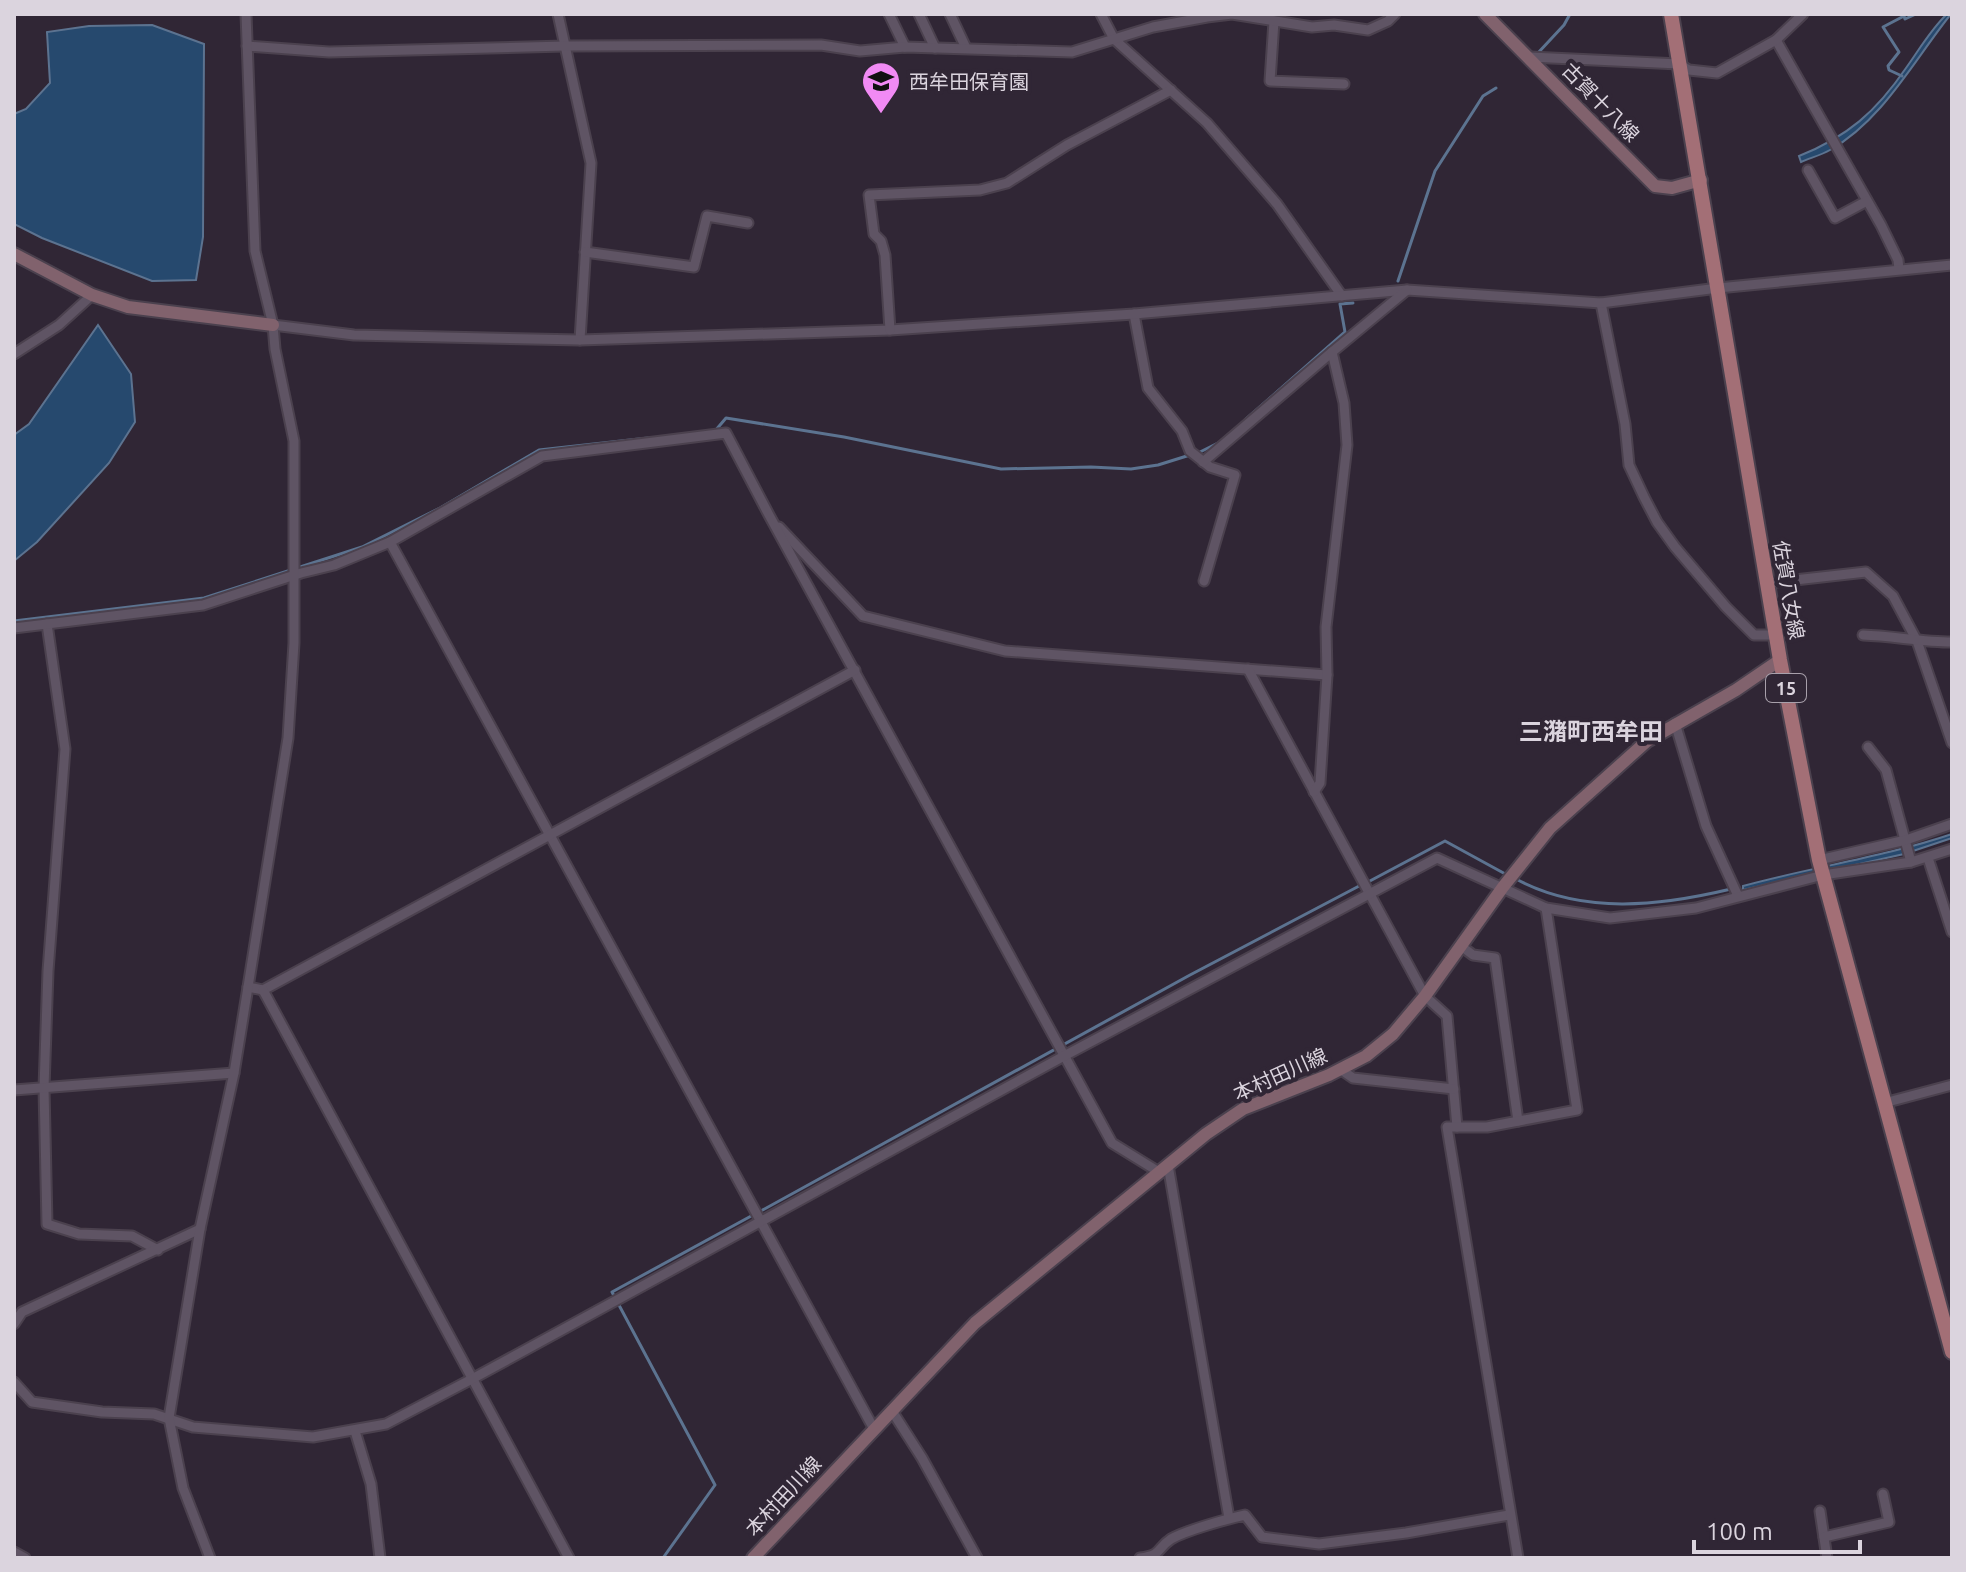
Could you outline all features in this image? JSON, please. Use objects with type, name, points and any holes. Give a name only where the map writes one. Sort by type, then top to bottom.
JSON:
[{"type":"main road","name":"古賀十八線","points":[[1485,14],[1655,186],[1672,188],[1701,180]]},
{"type":"main road","name":"佐賀八女線","points":[[1671,14],[1780,660],[1819,860],[1952,1352]]},
{"type":"main road","points":[[14,254],[92,295],[128,307],[273,325]]},
{"type":"main road","name":"本村田川線","points":[[753,1558],[975,1323],[1206,1134],[1243,1109],[1366,1056],[1393,1034],[1425,996],[1503,887],[1561,818],[1613,768],[1647,741],[1736,690],[1780,660]]},
{"type":"street","points":[[210,1558],[183,1488],[169,1418],[200,1229],[234,1073],[248,987],[288,738],[294,643],[294,441],[273,325],[255,251],[246,14]]},
{"type":"street","points":[[558,14],[591,163],[580,340]]},
{"type":"street","points":[[889,14],[905,47]]},
{"type":"street","points":[[919,14],[935,48]]},
{"type":"street","points":[[950,14],[966,48]]},
{"type":"street","points":[[1101,14],[1114,39],[1207,123],[1277,204],[1342,296]]},
{"type":"street","points":[[247,46],[329,52],[565,46],[821,45],[860,51],[905,47],[1072,52],[1153,27],[1232,14],[1312,27],[1334,25],[1368,30],[1388,21],[1395,14]]},
{"type":"street","points":[[1530,57],[1679,64],[1689,70],[1717,73],[1776,40],[1792,18],[1803,14]]},
{"type":"street","points":[[1274,21],[1270,81],[1344,84]]},
{"type":"street","points":[[1776,40],[1867,201],[1898,260],[1899,269]]},
{"type":"street","points":[[890,330],[885,255],[881,241],[874,234],[869,195],[980,190],[1007,183],[1067,145],[1171,90]]},
{"type":"street","points":[[1808,170],[1835,218],[1867,201]]},
{"type":"street","points":[[585,252],[694,267],[707,216],[748,223]]},
{"type":"street","points":[[273,325],[354,335],[580,340],[890,330],[1134,314],[1407,290],[1601,303],[1952,265]]},
{"type":"street","points":[[1203,462],[1407,290]]},
{"type":"street","points":[[14,354],[59,325],[92,295]]},
{"type":"street","points":[[1601,303],[1625,424],[1629,465],[1657,522],[1726,607],[1754,635],[1777,635]]},
{"type":"street","points":[[1134,314],[1148,388],[1182,431],[1190,451],[1210,467],[1235,475],[1204,581]]},
{"type":"street","points":[[1314,792],[1320,783],[1327,675],[1326,627],[1347,445],[1344,403],[1332,352]]},
{"type":"street","points":[[14,628],[203,605],[334,565],[390,542],[542,456],[726,433],[1112,1143],[1164,1168],[1229,1518]]},
{"type":"street","points":[[769,515],[863,616],[1005,651],[1327,675]]},
{"type":"street","points":[[390,542],[874,1429]]},
{"type":"street","points":[[1768,583],[1866,572],[1893,596],[1917,641],[1952,743]]},
{"type":"street","points":[[47,624],[65,749],[48,971],[44,1088],[47,1224],[79,1234],[132,1236],[158,1250]]},
{"type":"street","points":[[1863,635],[1952,642]]},
{"type":"street","points":[[1248,669],[1425,996],[1447,1016],[1457,1127]]},
{"type":"street","points":[[248,987],[263,990],[855,670]]},
{"type":"street","points":[[1675,723],[1706,826],[1738,896]]},
{"type":"street","points":[[1868,747],[1886,770],[1911,862]]},
{"type":"street","points":[[1819,860],[1906,840],[1952,824]]},
{"type":"street","points":[[14,1382],[32,1402],[169,1418],[193,1427],[313,1437],[386,1424],[759,1220],[1437,858],[1546,908],[1610,918],[1696,908],[1823,875],[1911,862],[1952,849]]},
{"type":"street","points":[[1928,858],[1952,932]]},
{"type":"street","points":[[1518,1558],[1447,1127],[1487,1127],[1577,1110],[1546,908]]},
{"type":"street","points":[[1461,946],[1473,955],[1495,958],[1518,1121]]},
{"type":"street","points":[[263,990],[569,1558]]},
{"type":"street","points":[[1340,1069],[1353,1078],[1454,1089]]},
{"type":"street","points":[[14,1090],[234,1073]]},
{"type":"street","points":[[1884,1103],[1952,1085]]},
{"type":"street","points":[[14,1324],[22,1312],[200,1229]]},
{"type":"street","points":[[892,1411],[922,1458],[977,1558]]},
{"type":"street","points":[[355,1431],[371,1484],[380,1558]]},
{"type":"street","points":[[1824,1537],[1889,1522],[1883,1494]]},
{"type":"street","points":[[1820,1511],[1827,1558]]},
{"type":"street","points":[[1140,1558],[1156,1556],[1170,1540],[1245,1515],[1262,1537],[1319,1544],[1509,1515]]},
{"type":"street","points":[[14,1552],[25,1558]]},
{"type":"water","points":[[1947,14],[1951,14],[1866,123],[1830,150],[1801,162],[1799,156],[1832,140],[1872,110]]},
{"type":"water","points":[[152,25],[204,44],[203,237],[196,280],[152,281],[14,224],[14,114],[26,109],[50,83],[47,32],[89,26]]},
{"type":"water","points":[[98,325],[131,374],[135,422],[109,463],[37,542],[14,561],[14,435],[29,424]]},
{"type":"water","points":[[1952,834],[1952,838],[1904,854],[1743,890],[1743,886]]},
{"type":"waterway","points":[[1537,54],[1570,14]]},
{"type":"waterway","points":[[1902,76],[1889,70],[1888,66],[1899,52],[1883,27],[1904,16],[1905,19],[1916,14]]},
{"type":"waterway","points":[[1398,281],[1435,171],[1483,96],[1496,88]]},
{"type":"waterway","points":[[1246,419],[1345,332],[1340,304],[1353,303]]},
{"type":"waterway","points":[[715,431],[726,418],[844,437],[1001,469],[1131,469],[1190,455]]},
{"type":"waterway","points":[[14,621],[204,598],[362,547],[440,508],[539,450],[648,438]]},
{"type":"waterway","points":[[1198,453],[1220,442]]},
{"type":"waterway","points":[[1368,882],[1445,841],[1509,876]]},
{"type":"waterway","points":[[1516,879],[1568,898],[1622,904],[1677,900],[1731,889]]},
{"type":"waterway","points":[[759,1212],[1190,975],[1361,885]]},
{"type":"waterway","points":[[663,1558],[715,1485],[612,1292],[753,1215]]},
{"type":"place","name":"西牟田保育園","points":[[881,115]]},
{"type":"district","name":"三潴町西牟田","points":[[1591,731]]}]
